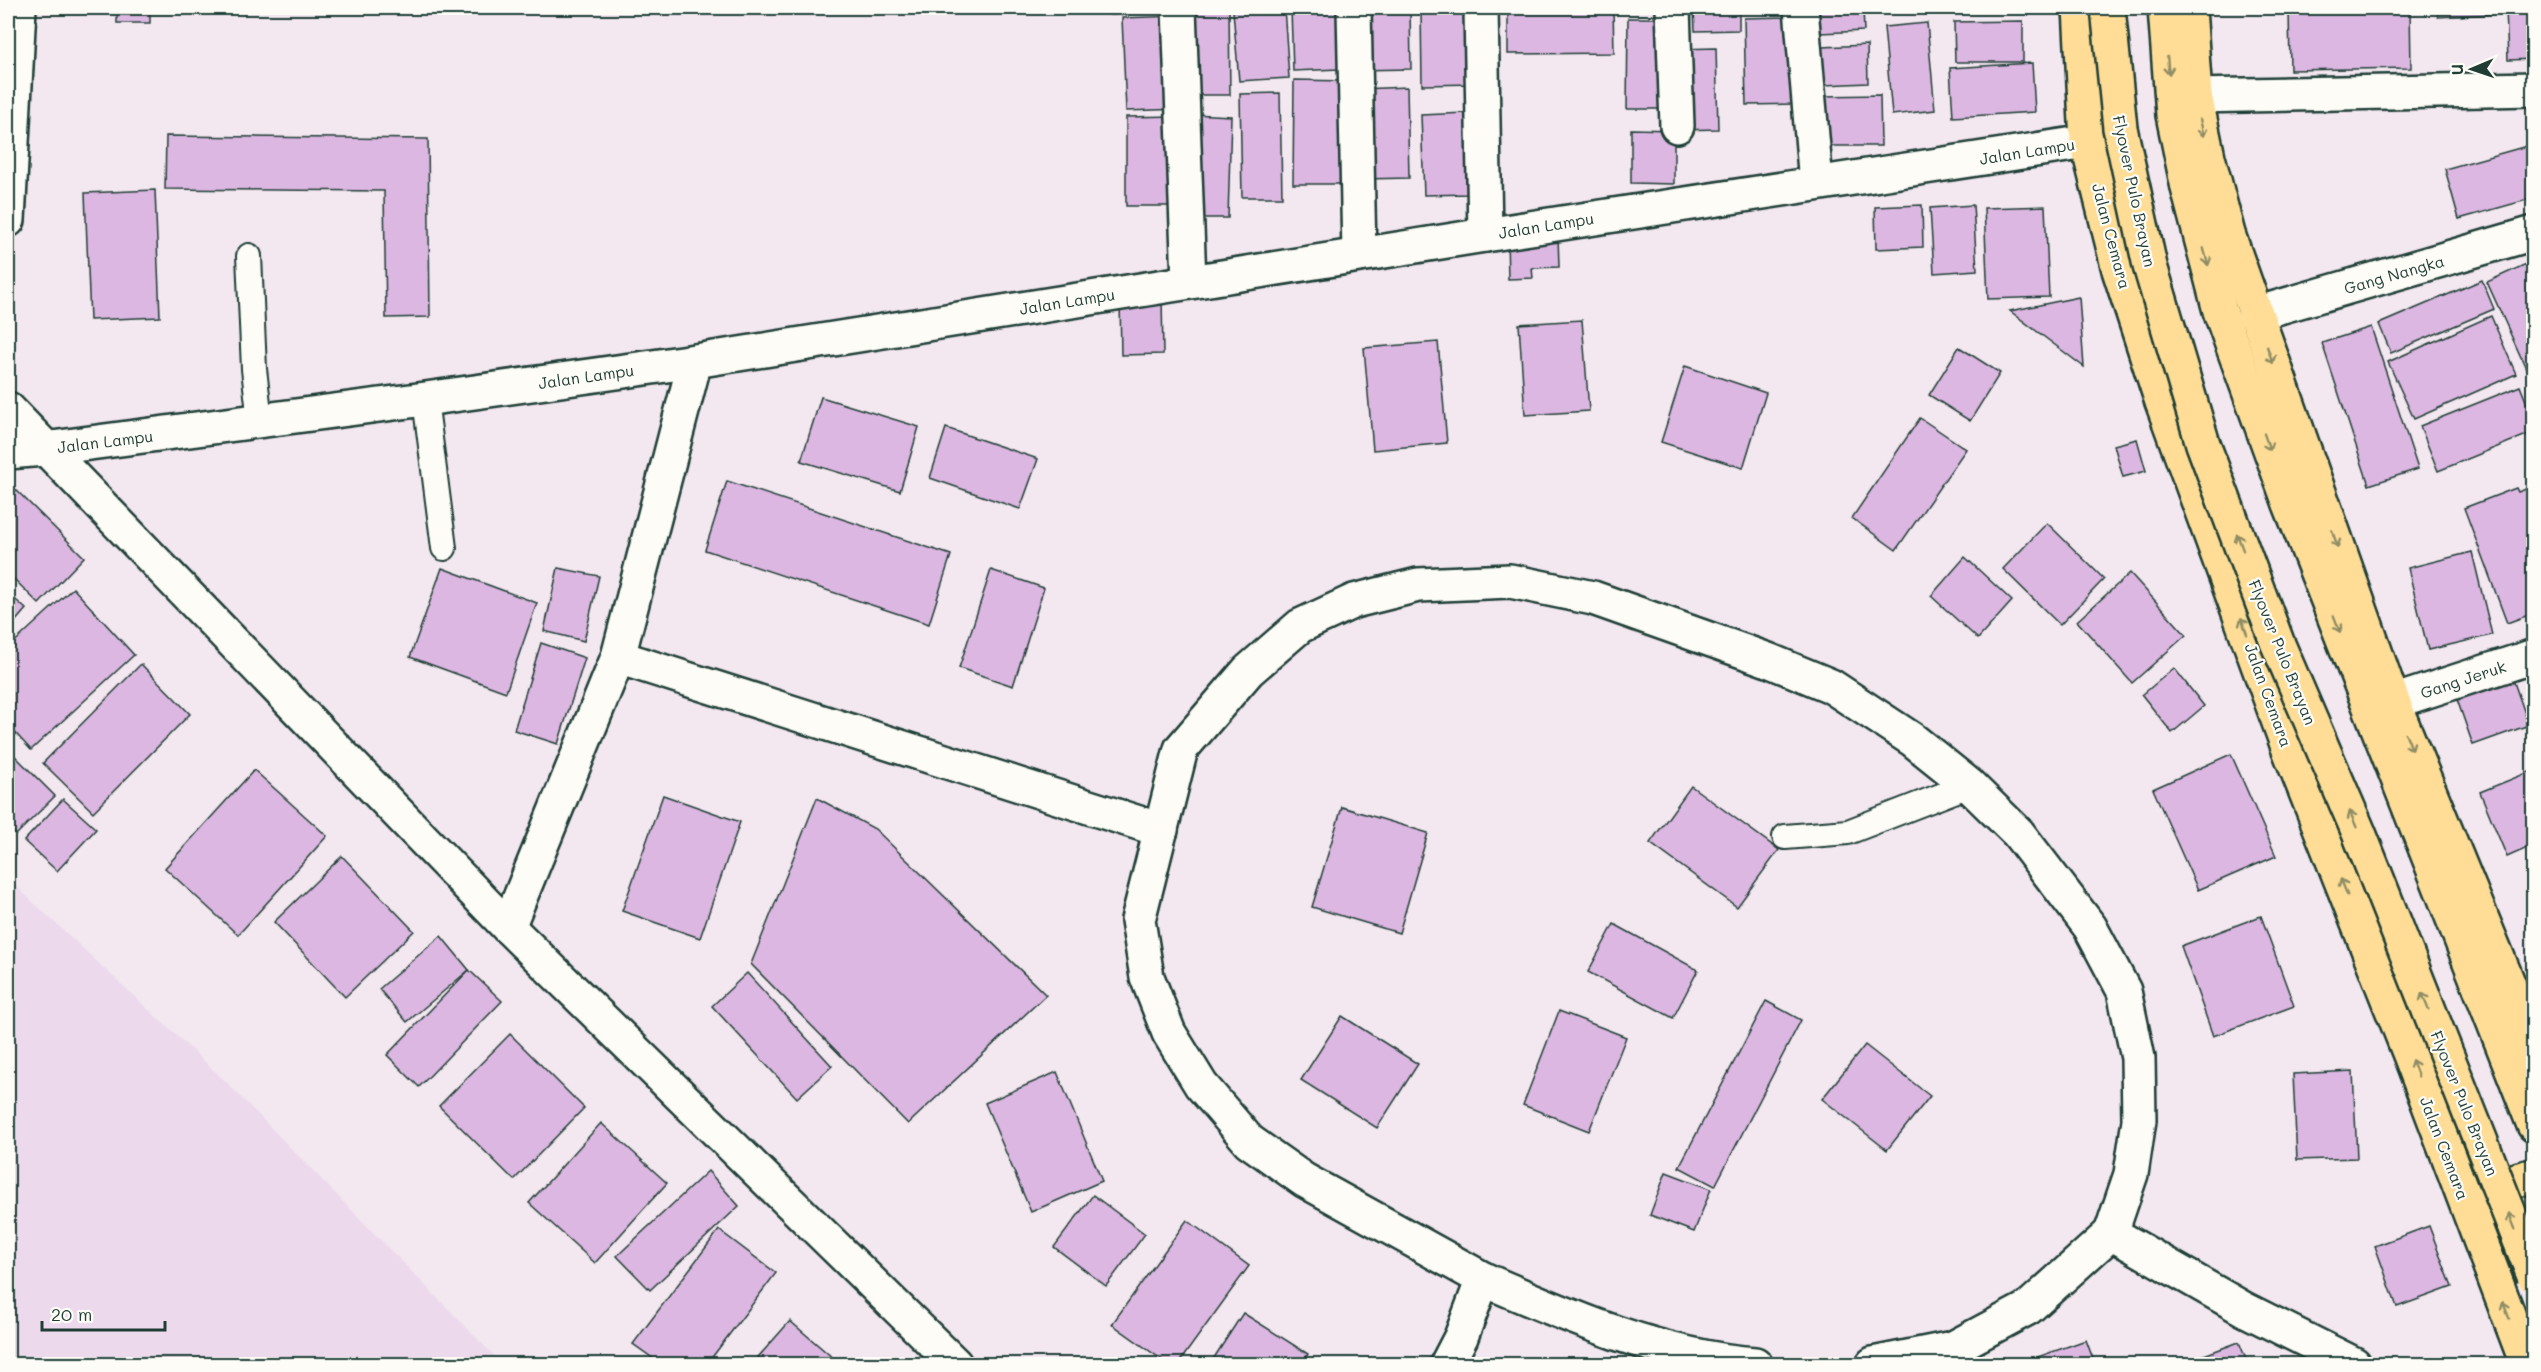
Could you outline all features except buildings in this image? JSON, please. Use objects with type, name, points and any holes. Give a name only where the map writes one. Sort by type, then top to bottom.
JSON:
[{"type":"highway","name":"Jalan Cemara","points":[[2080,8],[2087,142],[2119,270],[2163,402],[2288,747],[2410,1055],[2527,1365]]},
{"type":"highway","name":"Flyover Pulo Brayan","points":[[2108,8],[2120,129],[2150,266],[2203,444],[2277,642],[2359,833],[2534,1275]]},
{"type":"highway","points":[[2165,8],[2173,115],[2188,188],[2220,312],[2295,515],[2534,1125]]},
{"type":"highway","points":[[2189,8],[2195,96],[2228,234],[2393,702],[2534,1046]]},
{"type":"highway","points":[[2479,1236],[2486,1205],[2500,1188],[2521,1178],[2534,1176]]},
{"type":"street","points":[[1179,8],[1189,282]]},
{"type":"street","points":[[1354,8],[1359,255]]},
{"type":"street","points":[[1482,8],[1485,235]]},
{"type":"street","points":[[1673,8],[1677,126]]},
{"type":"street","points":[[1801,8],[1815,183]]},
{"type":"street","points":[[8,220],[15,23]]},
{"type":"street","points":[[2195,96],[2534,89]]},
{"type":"street","name":"Jalan Lampu","points":[[8,452],[260,421],[695,361],[2087,142]]},
{"type":"street","name":"Gang Nangka","points":[[2255,314],[2534,233]]},
{"type":"street","points":[[508,927],[618,657],[695,361]]},
{"type":"street","points":[[8,409],[44,449],[508,927],[955,1365]]},
{"type":"street","points":[[1755,1365],[1728,1362],[1621,1335],[1482,1279],[1304,1180],[1248,1141],[1201,1085],[1169,1033],[1147,977],[1138,920],[1181,749],[1248,671],[1300,626],[1354,601],[1418,585],[1510,581],[1593,598],[1768,660],[1831,686],[1913,740],[1969,786],[2018,833],[2090,927],[2124,991],[2138,1058],[2139,1120],[2131,1174],[2111,1233],[2028,1308],[1953,1348],[1873,1365]]},
{"type":"street","name":"Gang Jeruk","points":[[2393,702],[2534,656]]},
{"type":"street","points":[[618,657],[1161,830]]},
{"type":"street","points":[[2111,1233],[2244,1309],[2354,1365]]},
{"type":"street","points":[[1447,1365],[1461,1337],[1482,1279]]},
{"type":"lane","points":[[249,256],[254,369],[260,421]]},
{"type":"lane","points":[[425,399],[444,548]]},
{"type":"lane","points":[[1785,837],[1848,832],[1969,786]]},
{"type":"shaded area","points":[[8,879],[223,1079],[502,1364],[8,1364]]}]
